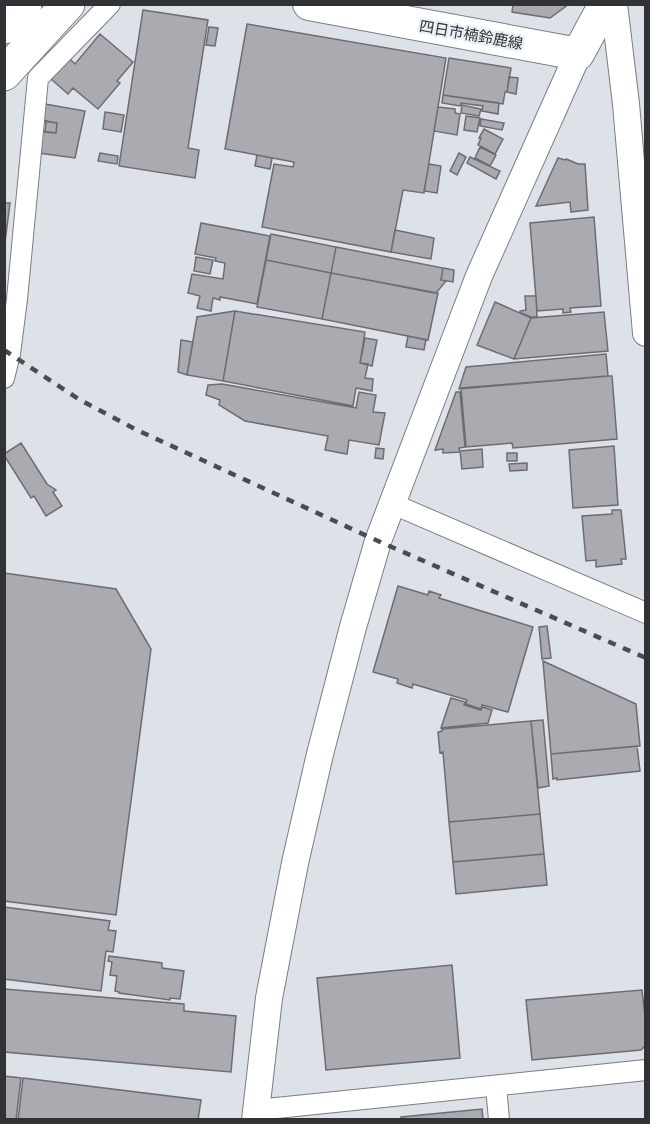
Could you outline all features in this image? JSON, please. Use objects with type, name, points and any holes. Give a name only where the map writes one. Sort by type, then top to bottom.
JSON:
[{"type":"highway","points":[[4,27],[25,4]]},
{"type":"highway","points":[[4,74],[68,4]]},
{"type":"main road","name":"四日市楠鈴鹿線","points":[[309,4],[410,14],[578,54]]},
{"type":"main road","points":[[578,54],[605,4]]},
{"type":"street","points":[[4,378],[10,354],[17,299],[38,78],[110,4]]},
{"type":"street","points":[[614,4],[626,104],[645,333]]},
{"type":"street","points":[[578,54],[479,276],[378,541],[320,754],[298,852],[269,998],[256,1115],[645,1070]]},
{"type":"street","points":[[393,504],[645,613]]},
{"type":"street","points":[[496,1086],[499,1119]]},
{"type":"building","points":[[513,4],[569,4],[550,18],[512,12]]},
{"type":"building","points":[[143,10],[208,20],[188,148],[199,150],[195,178],[119,166]]},
{"type":"building","points":[[247,24],[446,58],[424,193],[403,190],[391,252],[262,227],[274,164],[293,167],[294,162],[225,149]]},
{"type":"building","points":[[209,27],[218,28],[215,46],[206,45]]},
{"type":"building","points":[[100,34],[133,62],[117,81],[120,83],[98,109],[73,88],[68,94],[51,79],[69,58],[75,64]]},
{"type":"building","points":[[449,58],[511,68],[503,104],[443,95]]},
{"type":"building","points":[[509,77],[518,78],[516,94],[507,92]]},
{"type":"building","points":[[443,95],[499,103],[498,114],[482,111],[483,106],[442,103]]},
{"type":"building","points":[[45,104],[85,111],[75,158],[39,153],[42,131],[56,133],[57,123],[43,121]]},
{"type":"building","points":[[462,105],[481,109],[479,116],[461,113]]},
{"type":"building","points":[[438,107],[455,109],[455,113],[460,114],[457,135],[434,131]]},
{"type":"building","points":[[105,112],[124,115],[121,132],[103,129]]},
{"type":"building","points":[[466,116],[480,118],[477,132],[464,130]]},
{"type":"building","points":[[481,119],[504,123],[502,130],[480,126]]},
{"type":"building","points":[[46,121],[57,123],[56,133],[45,132]]},
{"type":"building","points":[[484,129],[503,139],[495,154],[478,145]]},
{"type":"building","points":[[480,147],[496,155],[490,166],[475,158]]},
{"type":"building","points":[[100,153],[118,156],[117,164],[98,161]]},
{"type":"building","points":[[459,153],[466,157],[457,175],[450,171]]},
{"type":"building","points":[[257,155],[272,158],[270,169],[255,166]]},
{"type":"building","points":[[470,157],[500,171],[496,179],[467,163]]},
{"type":"building","points":[[558,158],[585,164],[588,210],[571,212],[570,202],[536,206]]},
{"type":"building","points":[[429,164],[441,166],[437,193],[424,191]]},
{"type":"building","points":[[4,203],[10,203],[4,250]]},
{"type":"building","points":[[594,217],[601,306],[570,308],[571,312],[563,313],[563,309],[537,311],[530,223]]},
{"type":"building","points":[[201,223],[270,236],[257,304],[220,297],[220,300],[213,298],[211,311],[197,308],[200,296],[188,293],[192,274],[223,279],[225,263],[215,261],[216,258],[195,254]]},
{"type":"building","points":[[395,230],[434,238],[431,259],[391,252]]},
{"type":"building","points":[[271,234],[336,247],[331,273],[266,260]]},
{"type":"building","points":[[336,247],[443,268],[441,280],[446,281],[434,293],[331,273]]},
{"type":"building","points":[[196,257],[213,260],[210,274],[194,271]]},
{"type":"building","points":[[266,260],[331,273],[322,319],[257,307]]},
{"type":"building","points":[[443,268],[454,270],[453,282],[441,280]]},
{"type":"building","points":[[331,273],[438,293],[428,340],[322,319]]},
{"type":"building","points":[[525,296],[536,296],[537,317],[521,313],[520,311],[526,310]]},
{"type":"building","points":[[495,302],[531,318],[514,359],[477,345]]},
{"type":"building","points":[[235,311],[365,332],[360,363],[368,364],[365,378],[373,379],[372,391],[356,388],[353,406],[223,381]]},
{"type":"building","points":[[235,311],[223,381],[187,375],[197,317]]},
{"type":"building","points":[[604,312],[608,351],[514,359],[531,318]]},
{"type":"building","points":[[408,336],[426,340],[424,350],[406,347]]},
{"type":"building","points":[[365,338],[377,340],[372,366],[360,363]]},
{"type":"building","points":[[181,340],[193,342],[187,375],[178,372]]},
{"type":"building","points":[[606,354],[608,376],[459,389],[466,367]]},
{"type":"building","points":[[612,376],[617,439],[513,448],[512,443],[466,447],[461,388]]},
{"type":"building","points":[[222,384],[356,408],[359,392],[376,395],[373,412],[385,413],[379,445],[349,440],[347,454],[325,450],[328,436],[245,421],[219,405],[220,400],[206,395],[208,385]]},
{"type":"building","points":[[456,392],[460,392],[465,447],[459,448],[460,452],[443,453],[443,449],[435,450]]},
{"type":"building","points":[[21,443],[47,484],[56,490],[53,492],[62,506],[46,516],[34,496],[31,498],[4,455]]},
{"type":"building","points":[[614,446],[618,505],[573,508],[569,450]]},
{"type":"building","points":[[376,448],[384,449],[383,459],[375,458]]},
{"type":"building","points":[[482,449],[483,467],[462,469],[460,451]]},
{"type":"building","points":[[507,453],[517,453],[517,461],[507,461]]},
{"type":"building","points":[[527,463],[527,470],[510,471],[509,464]]},
{"type":"building","points":[[612,510],[621,510],[626,559],[621,559],[622,564],[596,567],[596,560],[586,561],[582,516],[612,514]]},
{"type":"building","points":[[4,573],[116,589],[151,649],[116,915],[4,901]]},
{"type":"building","points":[[398,586],[428,595],[429,591],[441,595],[439,598],[533,627],[508,712],[482,705],[481,709],[466,704],[467,700],[413,684],[412,688],[397,683],[398,679],[373,672]]},
{"type":"building","points":[[547,626],[551,658],[542,659],[539,627]]},
{"type":"building","points":[[543,661],[636,704],[640,746],[551,754]]},
{"type":"building","points":[[451,698],[481,710],[482,707],[492,710],[488,723],[441,728]]},
{"type":"building","points":[[543,720],[549,786],[538,788],[531,721]]},
{"type":"building","points":[[531,721],[540,814],[449,822],[443,752],[440,753],[438,732],[442,729]]},
{"type":"building","points":[[637,746],[640,771],[553,779],[551,754]]},
{"type":"building","points":[[540,814],[544,854],[453,862],[449,822]]},
{"type":"building","points":[[544,854],[547,885],[456,894],[453,862]]},
{"type":"building","points":[[4,907],[110,921],[108,930],[116,931],[113,952],[106,951],[101,991],[4,979]]},
{"type":"building","points":[[109,956],[162,963],[162,968],[184,971],[180,999],[170,998],[170,1000],[115,991],[117,976],[110,975],[112,962],[108,961]]},
{"type":"building","points":[[452,965],[460,1058],[326,1070],[317,978]]},
{"type":"building","points":[[4,989],[184,1004],[184,1011],[236,1016],[231,1072],[4,1052]]},
{"type":"building","points":[[642,990],[646,1045],[641,1050],[532,1060],[526,1000]]},
{"type":"building","points":[[4,1076],[21,1078],[16,1120],[4,1120]]},
{"type":"building","points":[[23,1078],[201,1100],[198,1120],[18,1120]]},
{"type":"building","points":[[482,1109],[483,1120],[401,1120],[401,1117]]},
{"type":"railway","points":[[4,350],[80,400],[137,430],[378,541],[646,658]]}]
